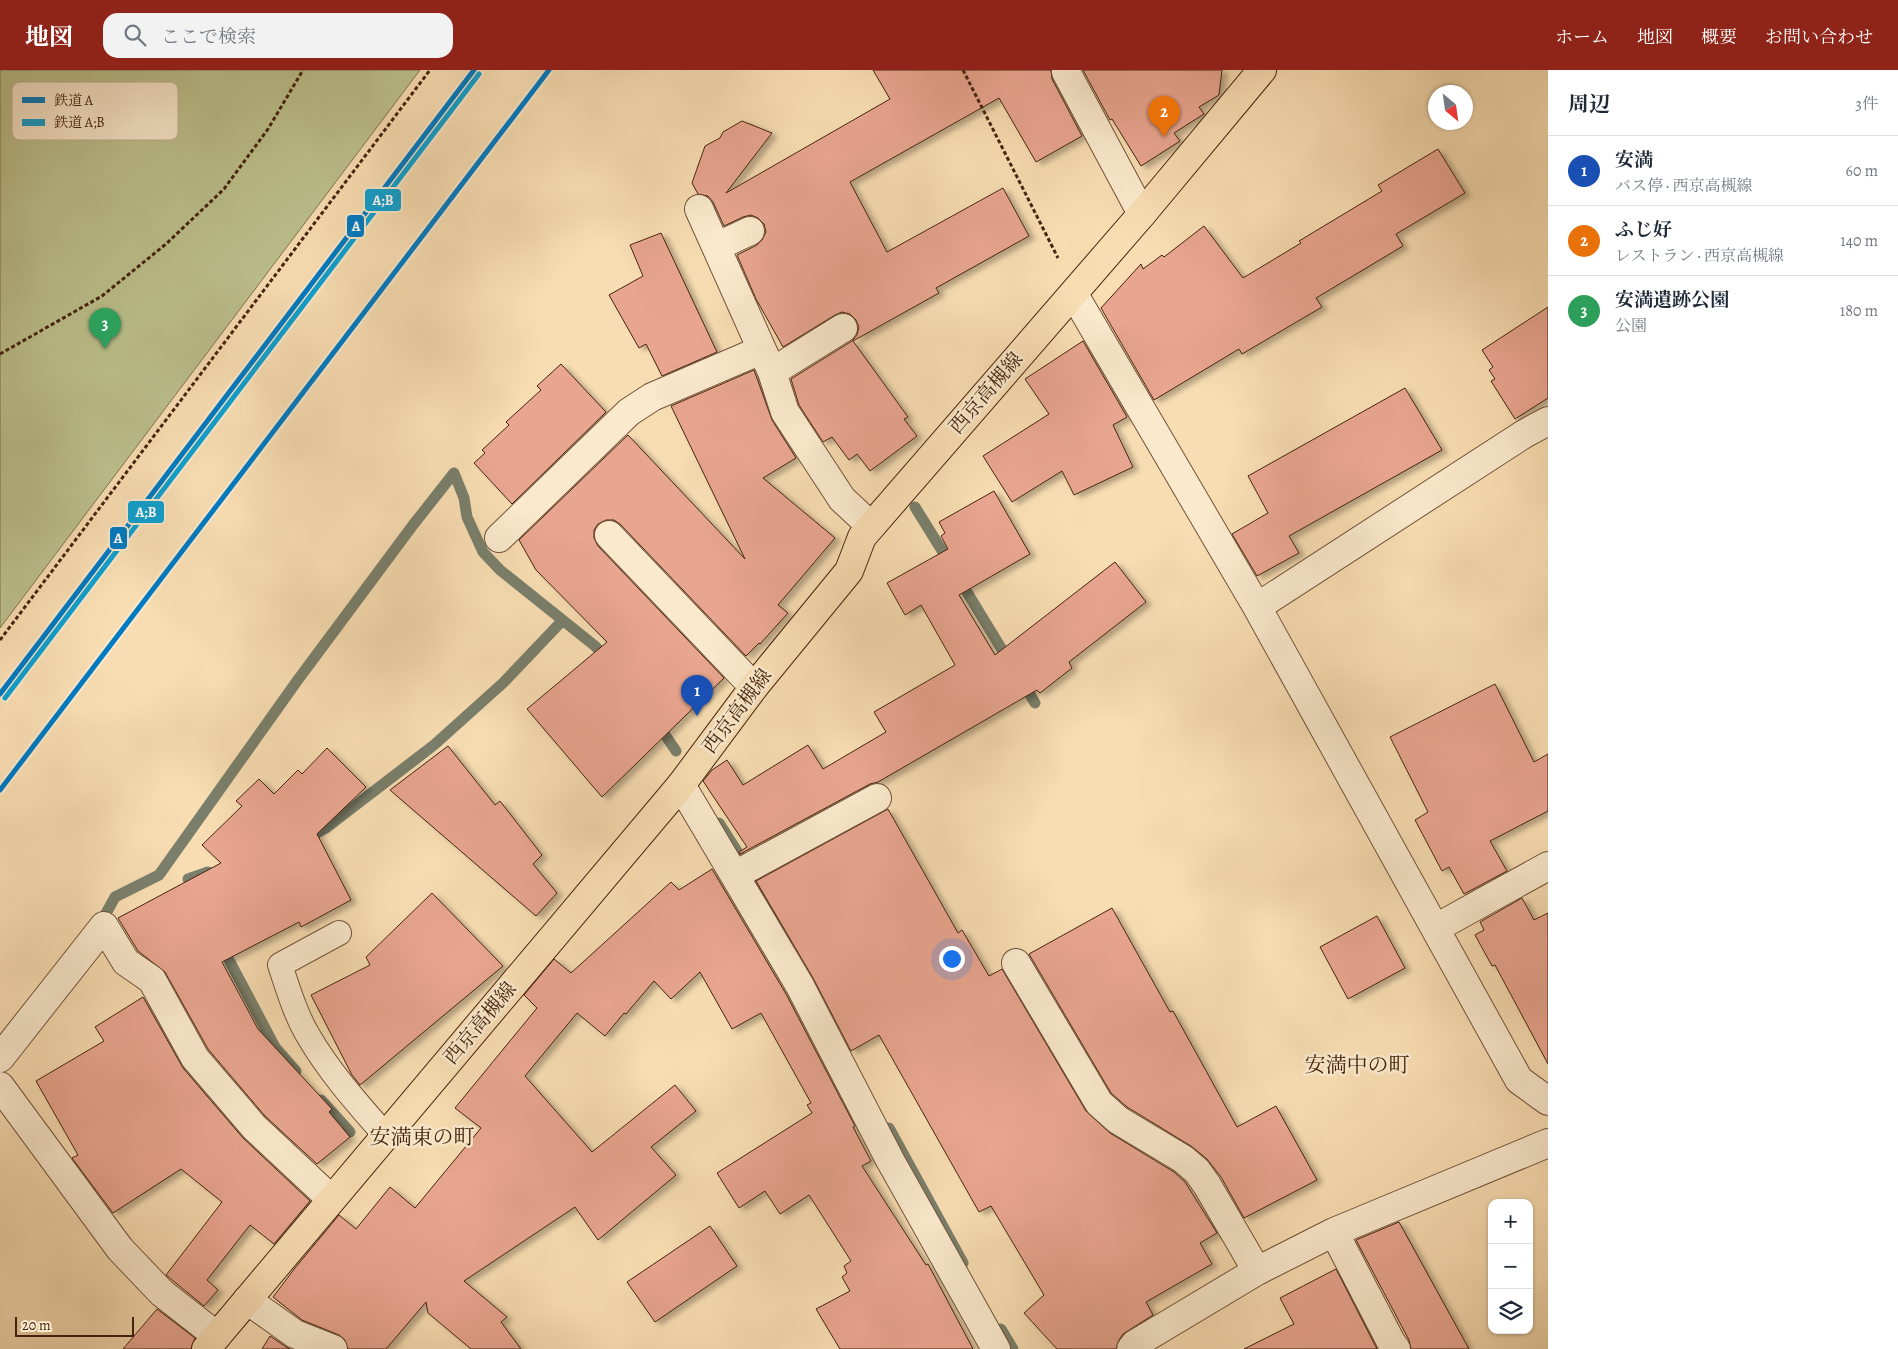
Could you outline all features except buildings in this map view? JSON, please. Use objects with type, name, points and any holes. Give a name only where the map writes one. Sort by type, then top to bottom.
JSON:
[{"type":"main road","name":"西京高槻線","points":[[211,1343],[681,785],[754,687],[849,571],[862,536],[1142,214],[1255,73]]},
{"type":"street","points":[[1066,72],[1142,214]]},
{"type":"street","points":[[699,209],[766,361],[785,412],[842,499],[871,526]]},
{"type":"street","points":[[716,248],[750,231]]},
{"type":"street","points":[[1079,303],[1257,608],[1519,1080],[1548,1101]]},
{"type":"street","points":[[499,538],[629,412],[652,396],[766,361],[843,328]]},
{"type":"street","points":[[1257,608],[1524,434],[1548,421]]},
{"type":"street","points":[[609,535],[754,687]]},
{"type":"street","points":[[681,785],[800,986],[890,1160],[996,1349]]},
{"type":"street","points":[[735,875],[877,798]]},
{"type":"street","points":[[1436,928],[1548,866]]},
{"type":"street","points":[[0,1058],[104,926],[126,962],[152,980],[195,1058],[254,1127],[331,1199]]},
{"type":"street","points":[[1016,963],[1099,1103],[1118,1120],[1183,1159],[1197,1172],[1207,1185],[1257,1271]]},
{"type":"street","points":[[0,1086],[120,1249],[211,1343]]},
{"type":"street","points":[[1131,1349],[1135,1344],[1257,1271],[1334,1232],[1548,1143]]},
{"type":"street","points":[[1334,1232],[1396,1349]]},
{"type":"street","points":[[247,1300],[294,1334],[333,1349]]},
{"type":"lane","points":[[339,933],[280,965],[288,990],[308,1036],[339,1082],[385,1135]]},
{"type":"path","points":[[0,354],[102,296],[174,237],[224,189],[268,129],[303,70]]},
{"type":"path","points":[[0,640],[430,70]]},
{"type":"path","points":[[963,70],[1062,266]]},
{"type":"green space","points":[[0,70],[420,70],[0,628]]},
{"type":"waterway","points":[[104,917],[115,897],[159,875],[297,681],[454,473],[464,498],[467,517],[483,552],[500,570],[595,646],[608,660]]},
{"type":"waterway","points":[[915,507],[951,565]]},
{"type":"waterway","points":[[959,579],[1009,661]]},
{"type":"waterway","points":[[306,839],[326,828],[434,745],[503,683],[562,621]]},
{"type":"waterway","points":[[1022,681],[1035,703]]},
{"type":"waterway","points":[[657,723],[676,751]]},
{"type":"waterway","points":[[719,823],[756,881],[788,940]]},
{"type":"waterway","points":[[195,893],[188,879],[208,872]]},
{"type":"waterway","points":[[221,945],[275,1047],[296,1071]]},
{"type":"waterway","points":[[321,1100],[350,1132]]},
{"type":"waterway","points":[[889,1128],[963,1263]]},
{"type":"waterway","points":[[1001,1329],[1013,1349]]},
{"type":"rail line","name":"A","points":[[0,694],[474,70]]},
{"type":"rail line","name":"A","points":[[0,790],[549,70]]},
{"type":"rail line","name":"A;B","points":[[5,698],[479,74]]},
{"type":"place","name":"ふじ好","points":[[1164,137]]},
{"type":"place","name":"安満遺跡公園","points":[[105,349]]},
{"type":"place","name":"安満","points":[[697,716]]},
{"type":"district","name":"安満中の町","points":[[1357,1065]]},
{"type":"district","name":"安満東の町","points":[[422,1137]]}]
